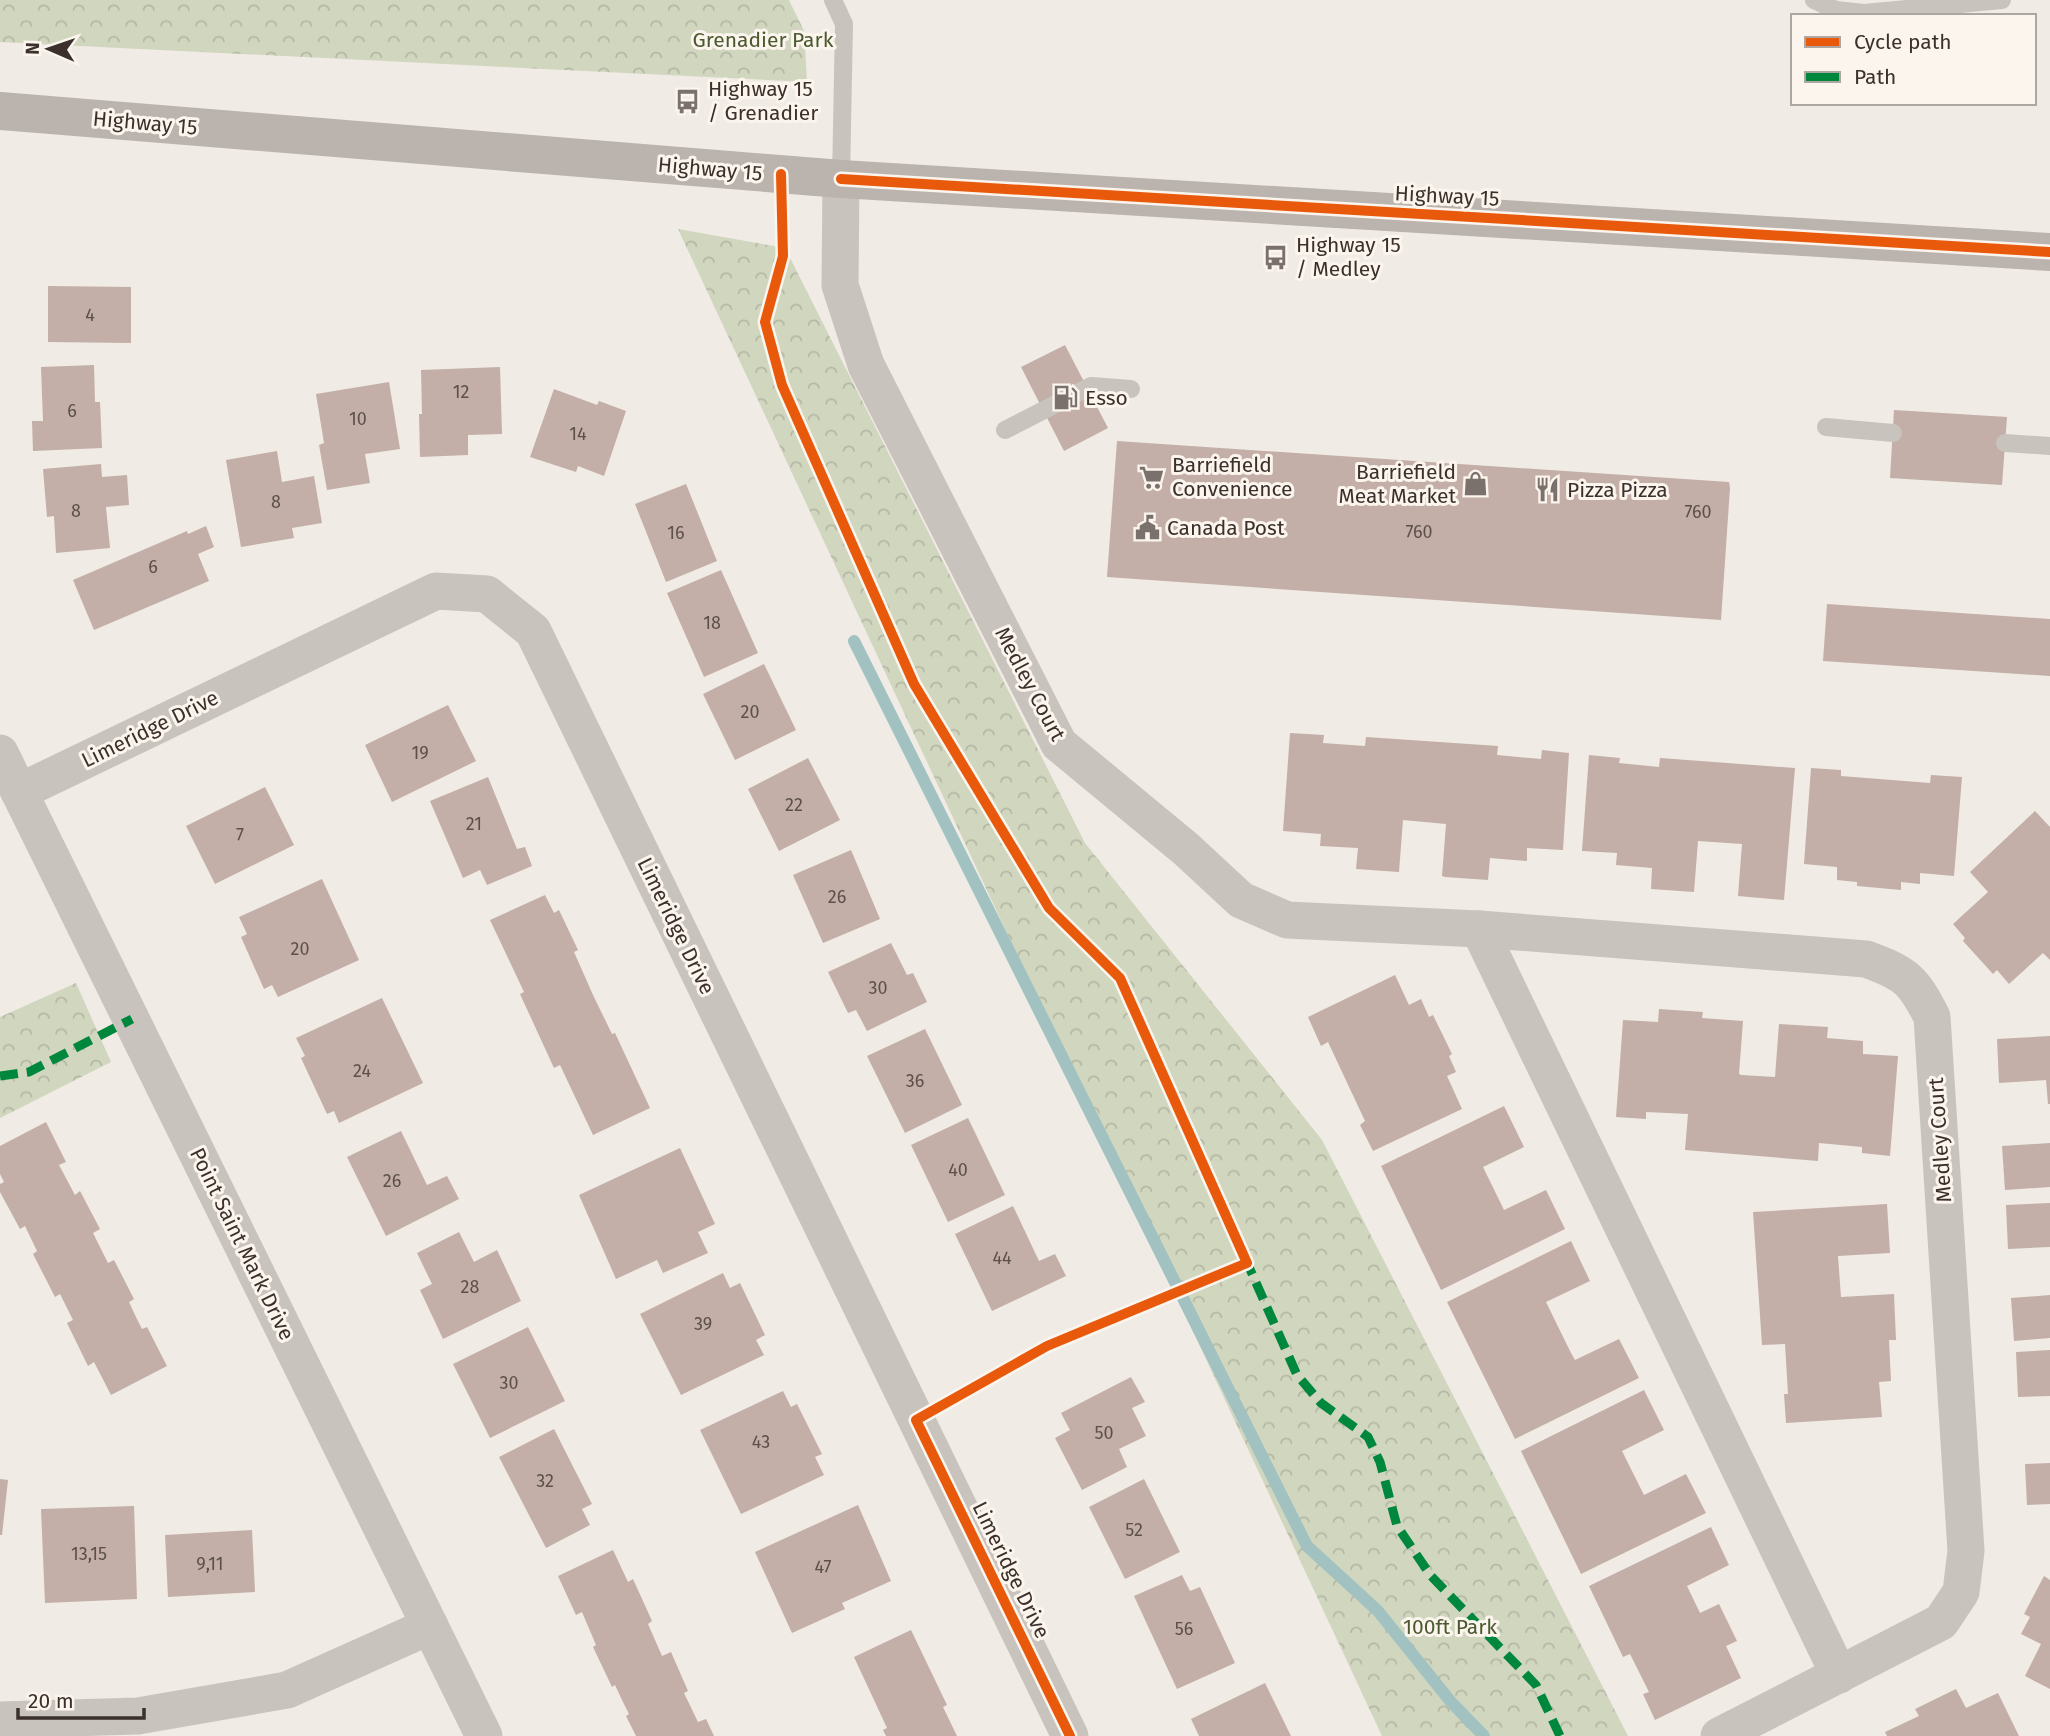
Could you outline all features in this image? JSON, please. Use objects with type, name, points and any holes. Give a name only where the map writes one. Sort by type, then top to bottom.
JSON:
[{"type":"main road","name":"Highway 15","points":[[0,111],[841,179],[2050,252]]},
{"type":"street","name":"Medley Court","points":[[841,179],[840,285],[866,366],[1059,744],[1186,849],[1241,900],[1287,920],[1479,929],[1866,958],[1896,970],[1920,992],[1932,1017],[1966,1551],[1961,1592],[1941,1622],[1719,1736]]},
{"type":"street","name":"Limeridge Drive","points":[[19,792],[436,591],[486,594],[533,631],[1070,1736]]},
{"type":"street","name":"Point Saint Mark Drive","points":[[0,753],[484,1736]]},
{"type":"street","points":[[1479,929],[1839,1675]]},
{"type":"street","points":[[0,1720],[138,1716],[287,1690],[430,1626]]},
{"type":"lane","points":[[834,0],[844,24],[841,179]]},
{"type":"lane","points":[[1814,0],[1836,10],[1864,13],[2002,0]]},
{"type":"lane","points":[[1005,430],[1091,386],[1131,389]]},
{"type":"lane","points":[[1826,427],[1893,433]]},
{"type":"lane","points":[[2005,443],[2050,446]]},
{"type":"green space","name":"Grenadier Park","points":[[0,0],[789,0],[804,31],[807,82],[0,42]]},
{"type":"green space","name":"100ft Park","points":[[678,229],[785,248],[1085,843],[1322,1140],[1628,1736],[1382,1736]]},
{"type":"green space","points":[[76,983],[111,1062],[0,1118],[0,1017]]},
{"type":"building","points":[[48,286],[131,287],[131,343],[48,342]]},
{"type":"building","name":"Esso","points":[[1065,345],[1108,428],[1064,451],[1021,367]]},
{"type":"building","points":[[94,365],[95,402],[100,402],[102,448],[33,451],[32,421],[43,421],[41,367]]},
{"type":"building","points":[[500,367],[502,434],[468,435],[468,455],[420,457],[421,370]]},
{"type":"building","points":[[389,382],[400,449],[365,454],[370,483],[327,490],[319,445],[324,443],[316,394]]},
{"type":"building","points":[[554,389],[597,405],[599,401],[626,411],[604,476],[578,466],[576,472],[530,457]]},
{"type":"building","points":[[1894,410],[2007,417],[2002,485],[1890,478]]},
{"type":"building","points":[[1117,441],[1729,482],[1721,620],[1107,577]]},
{"type":"building","points":[[277,451],[282,482],[314,476],[322,523],[292,528],[294,538],[241,547],[226,460]]},
{"type":"building","points":[[101,464],[102,477],[127,475],[129,505],[106,507],[110,548],[56,553],[54,516],[47,517],[43,469]]},
{"type":"building","points":[[686,484],[717,561],[666,582],[635,504]]},
{"type":"building","points":[[206,526],[214,547],[198,554],[209,581],[94,630],[73,580],[187,531],[188,534]]},
{"type":"building","points":[[721,570],[758,653],[704,677],[667,593]]},
{"type":"building","points":[[1827,604],[2050,619],[2050,676],[1823,661]]},
{"type":"building","points":[[764,664],[796,730],[735,760],[703,694]]},
{"type":"building","points":[[448,705],[476,761],[392,802],[365,745]]},
{"type":"building","points":[[1290,733],[1324,735],[1323,743],[1365,746],[1366,737],[1498,746],[1497,755],[1541,759],[1542,750],[1569,753],[1563,850],[1527,848],[1527,861],[1490,858],[1488,880],[1445,877],[1442,876],[1446,824],[1403,820],[1399,872],[1356,869],[1358,848],[1320,846],[1321,834],[1283,831]]},
{"type":"building","points":[[1589,755],[1620,758],[1619,763],[1659,767],[1660,758],[1795,768],[1784,900],[1738,896],[1742,844],[1698,841],[1694,892],[1651,889],[1652,868],[1616,865],[1617,853],[1582,851]]},
{"type":"building","points":[[808,758],[840,820],[779,851],[748,789]]},
{"type":"building","points":[[1811,768],[1841,770],[1841,776],[1930,783],[1931,775],[1962,777],[1954,876],[1920,873],[1920,884],[1901,882],[1901,890],[1857,886],[1857,882],[1837,880],[1837,867],[1804,864]]},
{"type":"building","points":[[488,777],[517,849],[525,847],[532,866],[487,885],[480,870],[463,878],[430,801]]},
{"type":"building","points":[[265,787],[294,845],[215,884],[186,826]]},
{"type":"building","points":[[2035,811],[2050,827],[2050,960],[2043,953],[2009,984],[1997,970],[1993,974],[1963,941],[1965,938],[1953,924],[1988,892],[1970,872]]},
{"type":"building","points":[[851,850],[880,919],[823,943],[793,875]]},
{"type":"building","points":[[322,879],[359,960],[278,997],[272,985],[264,989],[241,937],[247,934],[239,917]]},
{"type":"building","points":[[545,895],[554,913],[559,910],[578,950],[574,952],[593,995],[612,1034],[615,1033],[650,1108],[593,1135],[560,1065],[554,1068],[520,994],[524,992],[490,920]]},
{"type":"building","points":[[891,943],[907,975],[913,973],[927,1002],[867,1031],[856,1010],[848,1013],[828,972]]},
{"type":"building","points":[[1395,975],[1409,1005],[1421,999],[1429,1017],[1433,1015],[1452,1054],[1449,1056],[1456,1072],[1447,1076],[1462,1109],[1373,1151],[1360,1125],[1365,1121],[1328,1042],[1321,1046],[1308,1017]]},
{"type":"building","points":[[382,998],[423,1083],[339,1123],[334,1111],[327,1114],[301,1058],[305,1056],[296,1038]]},
{"type":"building","points":[[1659,1009],[1703,1012],[1702,1018],[1743,1021],[1741,1075],[1775,1077],[1779,1024],[1828,1027],[1827,1038],[1863,1041],[1863,1054],[1898,1056],[1890,1156],[1862,1153],[1862,1147],[1819,1143],[1818,1161],[1685,1150],[1688,1114],[1646,1112],[1646,1119],[1616,1117],[1623,1020],[1658,1022]]},
{"type":"building","points":[[925,1029],[962,1105],[905,1133],[867,1056]]},
{"type":"building","points":[[2050,1036],[2050,1104],[2046,1080],[1999,1083],[1997,1039]]},
{"type":"building","points":[[1504,1106],[1524,1147],[1483,1167],[1504,1210],[1546,1190],[1565,1229],[1441,1290],[1381,1166]]},
{"type":"building","points":[[968,1118],[1005,1195],[948,1222],[911,1145]]},
{"type":"building","points":[[46,1122],[66,1162],[59,1165],[75,1195],[80,1191],[100,1229],[93,1233],[108,1263],[114,1260],[134,1299],[129,1302],[142,1329],[147,1327],[167,1366],[111,1395],[94,1362],[88,1366],[67,1323],[73,1320],[60,1294],[55,1297],[33,1254],[37,1251],[25,1226],[20,1229],[0,1192],[0,1184],[4,1182],[0,1174],[0,1146]]},
{"type":"building","points":[[401,1131],[427,1185],[447,1176],[459,1199],[386,1236],[347,1157]]},
{"type":"building","points":[[2050,1143],[2050,1187],[2005,1190],[2002,1146]]},
{"type":"building","points":[[680,1148],[715,1224],[698,1232],[708,1253],[663,1273],[657,1260],[616,1279],[579,1195]]},
{"type":"building","points":[[2050,1203],[2050,1247],[2008,1249],[2006,1205]]},
{"type":"building","points":[[1887,1204],[1890,1253],[1838,1256],[1841,1297],[1894,1294],[1896,1340],[1889,1340],[1891,1381],[1879,1382],[1882,1417],[1786,1423],[1784,1394],[1788,1394],[1785,1344],[1762,1345],[1753,1212]]},
{"type":"building","points":[[1013,1206],[1039,1261],[1055,1254],[1066,1276],[992,1311],[955,1234]]},
{"type":"building","points":[[459,1232],[474,1262],[497,1250],[521,1301],[443,1339],[420,1290],[432,1284],[417,1253]]},
{"type":"building","points":[[1571,1241],[1590,1281],[1546,1302],[1571,1353],[1575,1360],[1619,1339],[1639,1378],[1515,1439],[1447,1302]]},
{"type":"building","points":[[723,1273],[730,1288],[740,1283],[765,1335],[756,1340],[764,1355],[681,1395],[640,1314]]},
{"type":"building","points":[[2050,1295],[2050,1338],[2014,1341],[2011,1298]]},
{"type":"building","points":[[528,1327],[565,1401],[490,1438],[453,1364]]},
{"type":"building","points":[[2050,1350],[2050,1396],[2018,1397],[2016,1352]]},
{"type":"building","points":[[1131,1377],[1145,1402],[1132,1408],[1146,1436],[1119,1449],[1127,1467],[1082,1490],[1055,1438],[1070,1430],[1061,1413]]},
{"type":"building","points":[[1644,1390],[1664,1430],[1622,1451],[1644,1495],[1686,1474],[1706,1513],[1581,1574],[1521,1451]]},
{"type":"building","points":[[783,1391],[791,1407],[797,1404],[822,1454],[815,1457],[824,1475],[741,1514],[700,1430]]},
{"type":"building","points":[[554,1429],[592,1504],[582,1509],[590,1525],[546,1548],[499,1457]]},
{"type":"building","points":[[2050,1463],[2050,1504],[2027,1505],[2025,1464]]},
{"type":"building","points":[[0,1479],[8,1480],[2,1535],[0,1535]]},
{"type":"building","points":[[1144,1479],[1180,1552],[1125,1579],[1089,1507]]},
{"type":"building","points":[[858,1505],[891,1581],[842,1603],[845,1609],[792,1633],[755,1552]]},
{"type":"building","points":[[134,1506],[137,1599],[45,1603],[41,1509]]},
{"type":"building","points":[[1711,1527],[1729,1565],[1687,1586],[1700,1613],[1719,1604],[1737,1641],[1726,1646],[1741,1678],[1655,1720],[1643,1694],[1649,1692],[1630,1654],[1623,1657],[1589,1586]]},
{"type":"building","points":[[252,1530],[255,1592],[168,1597],[165,1535]]},
{"type":"building","points":[[613,1550],[628,1582],[633,1579],[652,1621],[648,1624],[662,1656],[671,1652],[688,1691],[684,1693],[698,1722],[706,1719],[714,1736],[636,1736],[615,1685],[612,1687],[593,1647],[596,1645],[582,1612],[576,1615],[558,1576]]},
{"type":"building","points":[[1182,1575],[1190,1591],[1200,1587],[1235,1663],[1177,1689],[1134,1596]]},
{"type":"building","points":[[2044,1576],[2050,1580],[2050,1689],[2025,1676],[2041,1644],[2021,1634],[2030,1617],[2024,1614]]},
{"type":"building","points":[[911,1630],[947,1705],[943,1707],[957,1736],[886,1736],[883,1730],[887,1728],[854,1657]]},
{"type":"building","points":[[1265,1683],[1291,1736],[1199,1736],[1191,1719]]},
{"type":"building","points":[[1956,1689],[1966,1708],[1998,1693],[2019,1736],[1887,1736],[1885,1732],[1919,1716],[1915,1709]]},
{"type":"waterway","points":[[854,641],[1307,1546],[1378,1611],[1451,1702],[1484,1736]]},
{"type":"marked path","points":[[0,1076],[29,1072],[132,1019]]},
{"type":"marked path","points":[[1245,1258],[1297,1375],[1321,1403],[1368,1437],[1380,1462],[1397,1526],[1431,1576],[1536,1685],[1560,1736]]},
{"type":"cycle path","points":[[781,174],[783,256],[765,322],[782,385],[914,684],[1049,908],[1120,978],[1247,1263],[1047,1346],[916,1420],[1070,1736]]},
{"type":"cycle path","points":[[841,179],[2050,252]]},
{"type":"place","name":"Highway 15 / Grenadier","points":[[688,101]]},
{"type":"place","name":"Highway 15 / Medley","points":[[1276,257]]},
{"type":"place","name":"Esso","points":[[1065,398]]},
{"type":"place","name":"Barriefield Convenience","points":[[1152,477]]},
{"type":"place","name":"Barriefield Meat Market","points":[[1476,484]]},
{"type":"place","name":"Pizza Pizza","points":[[1547,490]]},
{"type":"place","name":"Canada Post","points":[[1147,528]]}]
